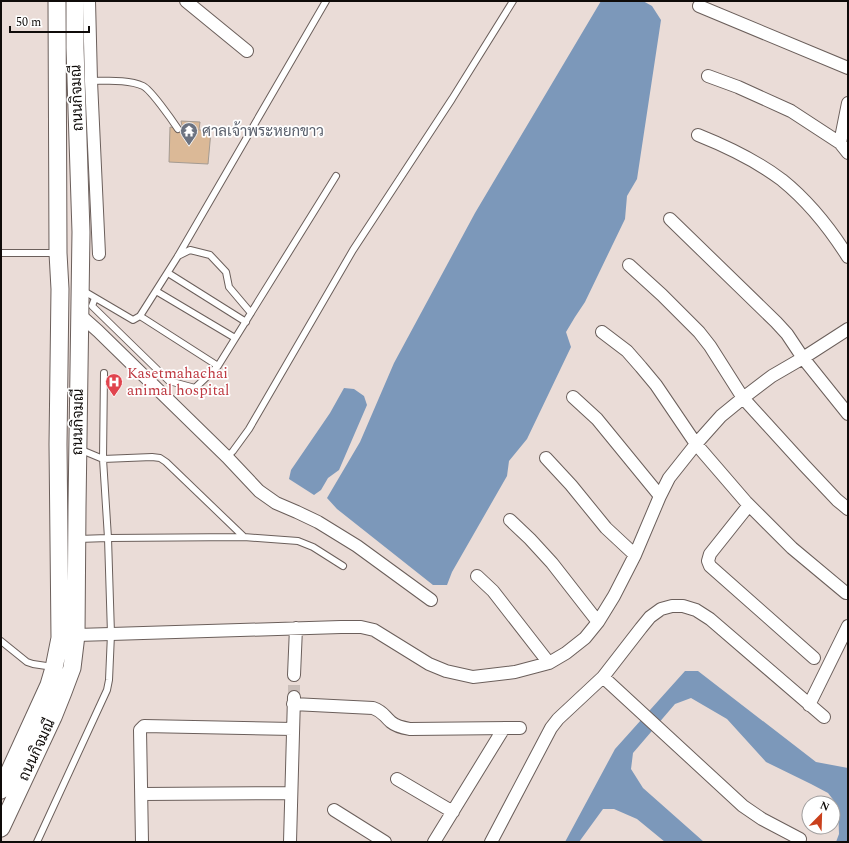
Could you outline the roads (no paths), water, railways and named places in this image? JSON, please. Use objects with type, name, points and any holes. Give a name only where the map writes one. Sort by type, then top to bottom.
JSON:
[{"type":"main road","name":"ถนนกิจมณี","points":[[2,782],[49,685],[60,638],[58,444],[60,289],[58,253],[57,1]]},
{"type":"main road","name":"ถนนกิจมณี","points":[[1,828],[53,717],[63,692],[72,668],[76,635],[78,448],[85,301],[75,48],[75,1]]},
{"type":"main road","points":[[58,169],[79,168]]},
{"type":"street","points":[[88,1],[99,254]]},
{"type":"street","points":[[186,1],[248,51]]},
{"type":"street","points":[[699,6],[848,68]]},
{"type":"street","points":[[708,76],[738,87],[791,111],[840,143],[848,153]]},
{"type":"street","points":[[840,143],[848,103]]},
{"type":"street","points":[[698,135],[726,146],[782,180],[797,193],[827,227],[848,257]]},
{"type":"street","points":[[670,219],[787,334],[803,358],[848,414]]},
{"type":"street","points":[[628,265],[662,294],[699,332],[710,346],[743,398],[837,500],[848,509]]},
{"type":"street","points":[[85,301],[98,331],[264,495],[276,503],[318,522],[357,546],[431,600]]},
{"type":"street","points":[[76,635],[361,627],[374,630],[429,664],[446,671],[473,677],[515,672],[549,663],[566,653],[585,638],[598,622],[614,596],[635,555],[669,478],[721,416],[772,376],[848,329]]},
{"type":"street","points":[[602,332],[627,351],[641,367],[656,385],[696,444],[749,505],[792,548],[846,593]]},
{"type":"street","points":[[573,397],[597,419],[660,496]]},
{"type":"street","points":[[546,458],[571,485],[606,528],[635,555]]},
{"type":"street","points":[[749,505],[710,554],[708,561],[710,566],[814,658]]},
{"type":"street","points":[[510,520],[552,563],[598,622]]},
{"type":"street","points":[[477,576],[493,591],[549,663]]},
{"type":"street","points":[[491,842],[551,728],[558,719],[603,677],[650,617],[661,609],[672,606],[683,606],[696,610],[710,619],[824,717]]},
{"type":"street","points":[[809,705],[848,626]]},
{"type":"street","points":[[294,675],[296,628]]},
{"type":"street","points":[[603,677],[742,806],[800,840]]},
{"type":"street","points":[[290,842],[294,700],[373,708],[380,710],[399,727],[410,729],[520,728]]},
{"type":"street","points":[[142,842],[140,730],[144,726],[293,730]]},
{"type":"street","points":[[434,842],[504,728]]},
{"type":"street","points":[[397,779],[453,812]]},
{"type":"street","points":[[142,794],[291,793]]},
{"type":"street","points":[[334,810],[385,842]]},
{"type":"lane","points":[[85,301],[133,320],[140,316],[168,273],[326,1]]},
{"type":"lane","points":[[227,457],[233,452],[249,429],[353,250],[452,99],[513,1]]},
{"type":"lane","points":[[91,81],[128,82],[144,87],[178,129]]},
{"type":"lane","points":[[85,301],[169,381],[195,388],[218,366],[336,176]]},
{"type":"lane","points":[[178,256],[190,250],[210,255],[226,272],[229,287],[251,313]]},
{"type":"lane","points":[[1,253],[58,253]]},
{"type":"lane","points":[[168,273],[246,322]]},
{"type":"lane","points":[[156,291],[235,338]]},
{"type":"lane","points":[[140,316],[218,366]]},
{"type":"lane","points":[[37,842],[107,690],[109,680],[111,634],[108,538],[103,459],[104,374]]},
{"type":"lane","points":[[78,448],[103,459],[160,458],[244,537]]},
{"type":"lane","points":[[77,540],[108,538],[244,537],[298,541],[313,547],[343,566]]},
{"type":"lane","points":[[1,641],[27,662],[54,668]]},
{"type":"water","points":[[601,1],[643,1],[652,6],[661,20],[637,179],[627,196],[625,219],[585,302],[566,332],[571,347],[527,439],[509,461],[507,476],[452,572],[447,585],[433,585],[337,509],[327,498],[360,442],[394,363],[475,213]]},
{"type":"water","points":[[344,388],[354,389],[364,396],[367,405],[339,470],[328,478],[321,490],[314,495],[289,479],[291,470],[330,413]]},
{"type":"water","points":[[685,671],[698,671],[816,762],[848,768],[848,842],[836,842],[839,835],[841,835],[841,795],[830,795],[811,784],[766,762],[727,719],[691,698],[675,704],[633,753],[631,769],[643,788],[704,842],[665,842],[637,819],[614,809],[603,809],[579,842],[565,842],[615,749]]},
{"type":"tunnel","points":[[294,675],[294,697]]},
{"type":"place","name":"ศาลเจ้าพระหยกขาว","points":[[189,146]]},
{"type":"place","name":"Kasetmahachai animal hospital","points":[[114,397]]}]
